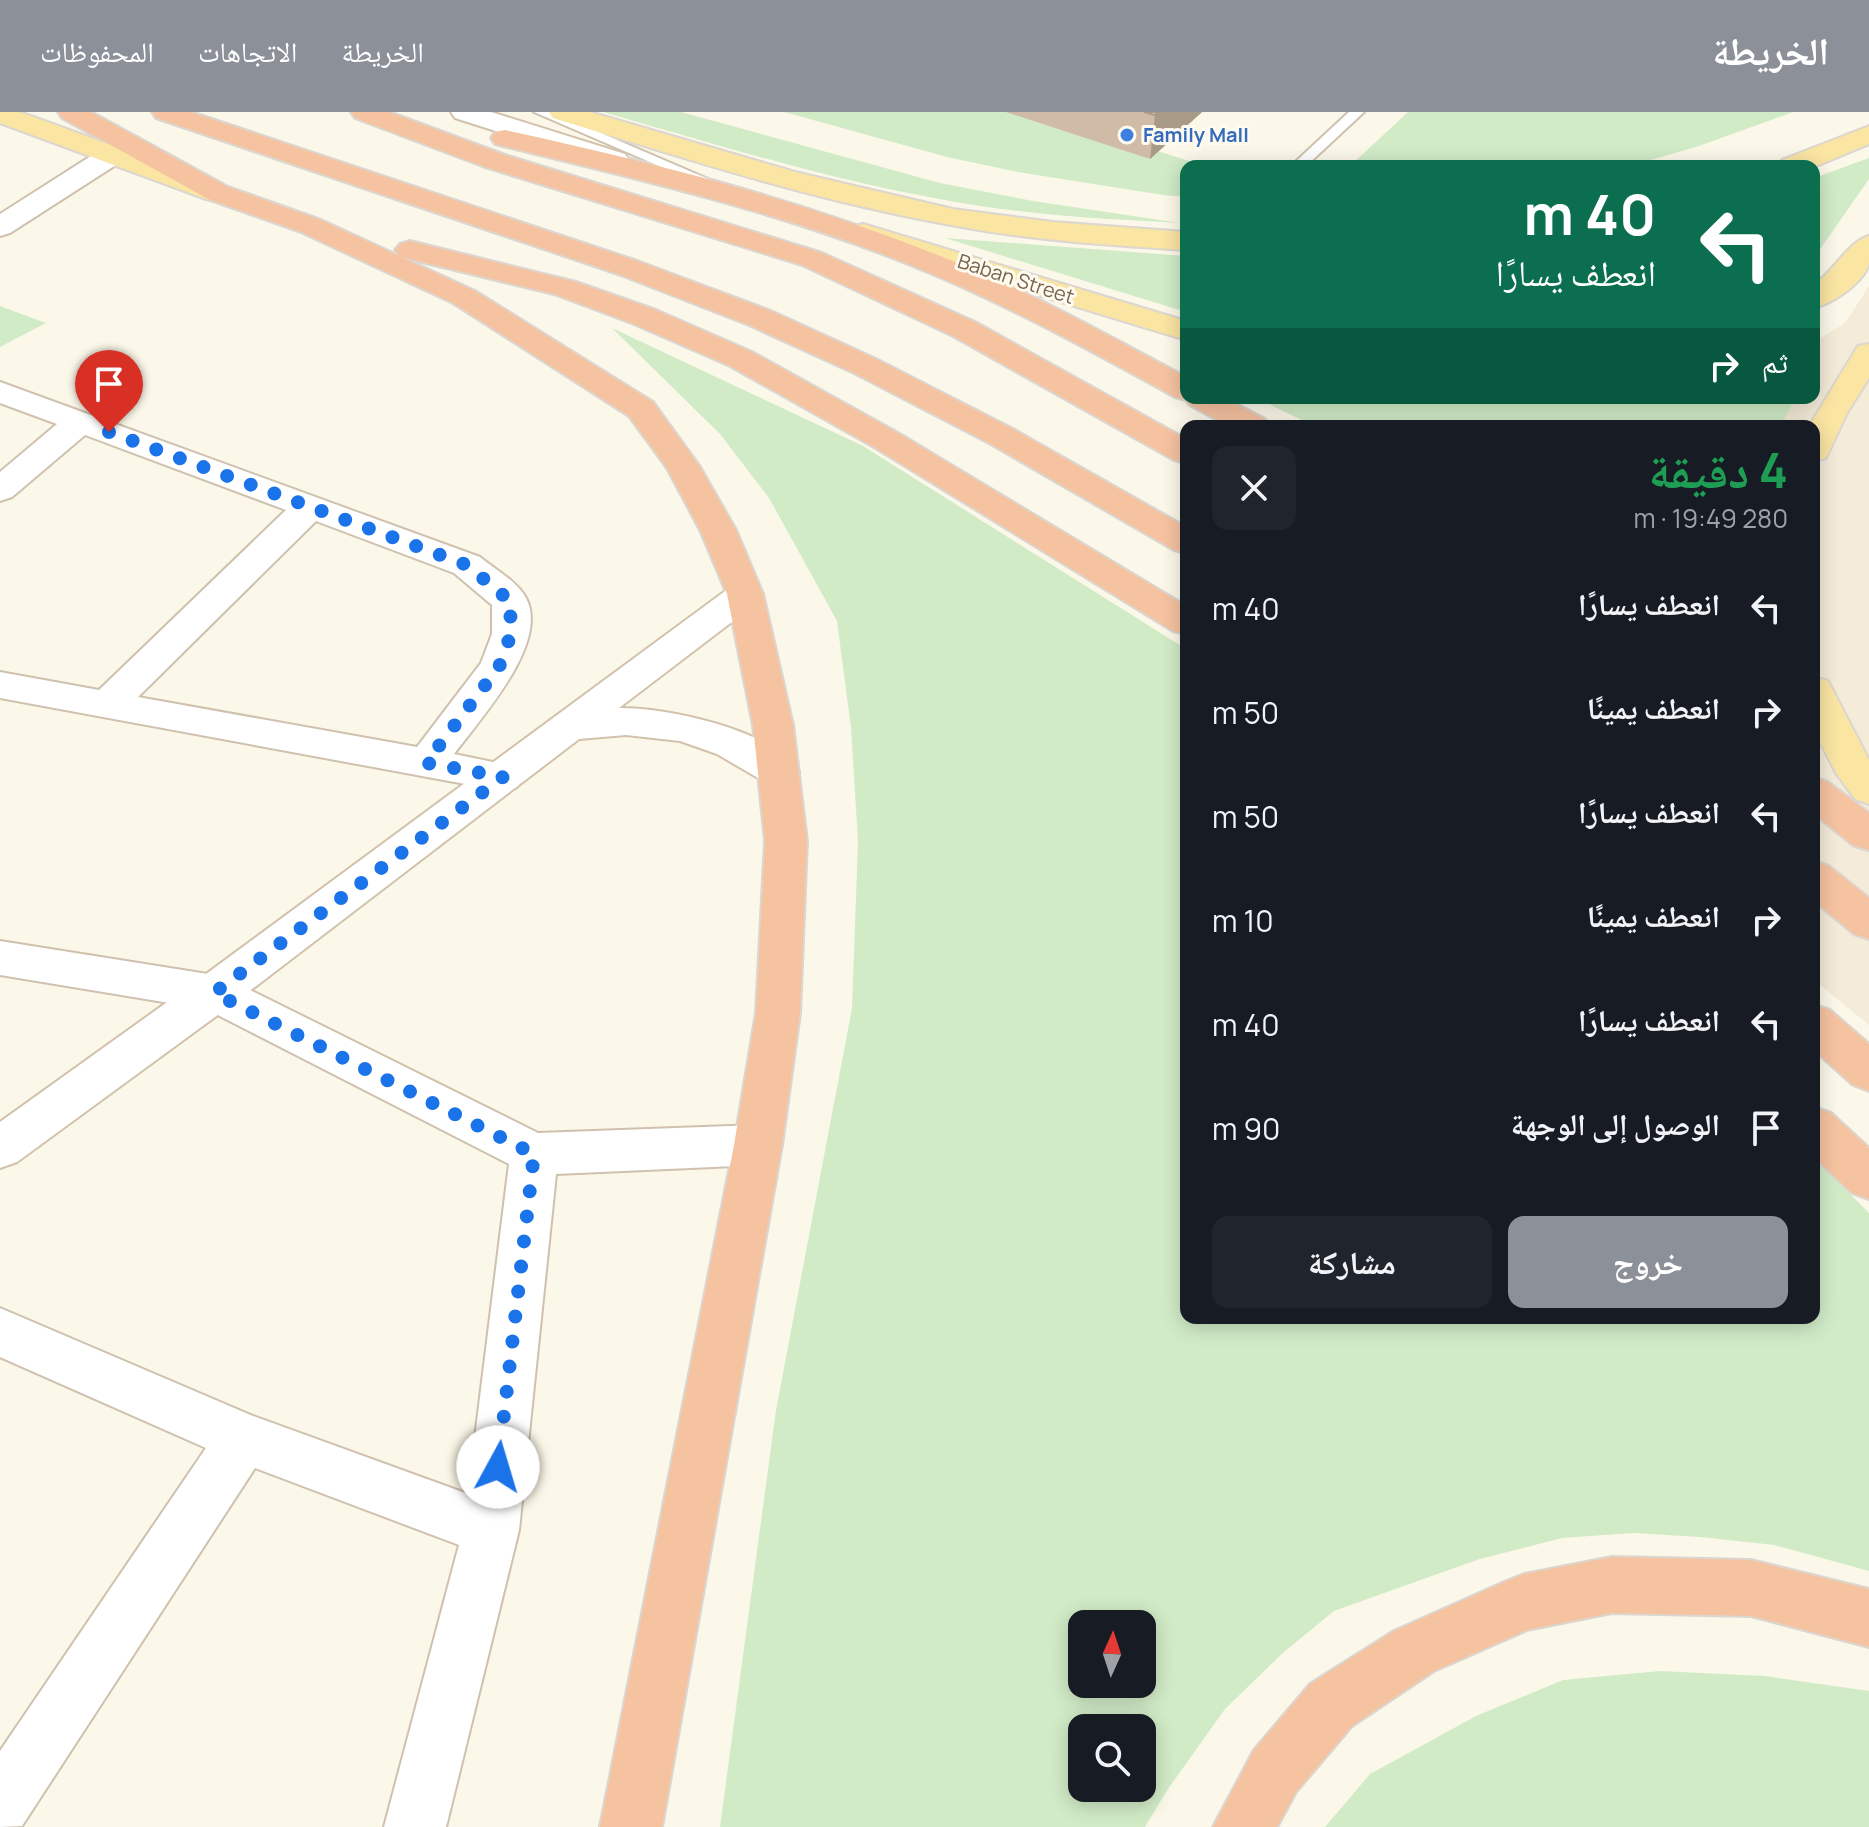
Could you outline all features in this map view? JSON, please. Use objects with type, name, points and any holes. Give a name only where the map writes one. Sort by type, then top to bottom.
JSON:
[{"type":"highway","points":[[165,112],[614,263],[760,318],[865,366],[1001,436],[1180,539]]},
{"type":"highway","points":[[364,112],[495,161],[812,259],[964,329],[1180,450]]},
{"type":"highway","points":[[375,112],[622,162],[727,190],[845,229],[971,280],[1180,387]]},
{"type":"highway","points":[[58,121],[218,193],[311,226],[464,297],[641,409],[683,467],[711,517],[745,594],[773,725],[786,841],[778,1013],[758,1145],[631,1827]]},
{"type":"highway","points":[[311,226],[565,288],[645,317],[741,359],[886,440],[1180,618]]},
{"type":"highway","points":[[1212,404],[1242,420]]},
{"type":"highway","points":[[1820,797],[1869,835]]},
{"type":"highway","points":[[1820,882],[1869,922]]},
{"type":"highway","points":[[1820,1028],[1869,1072]]},
{"type":"highway","points":[[1820,1133],[1869,1178]]},
{"type":"highway","points":[[1244,1827],[1275,1771],[1331,1705],[1414,1651],[1524,1602],[1612,1585],[1751,1588],[1869,1618]]},
{"type":"main road","points":[[562,112],[921,212],[1044,229],[1180,240]]},
{"type":"main road","points":[[0,114],[58,121],[112,155],[218,193]]},
{"type":"main road","points":[[0,122],[58,121]]},
{"type":"main road","points":[[1806,160],[1869,134]]},
{"type":"main road","name":"Baban Street","points":[[845,229],[922,249],[1141,320],[1180,330]]},
{"type":"main road","points":[[1820,295],[1840,281],[1869,245]]},
{"type":"main road","points":[[1820,438],[1831,413],[1869,353]]},
{"type":"main road","points":[[1820,702],[1850,763],[1869,789]]},
{"type":"street","points":[[464,112],[622,162]]},
{"type":"street","points":[[0,227],[112,155]]},
{"type":"street","points":[[0,392],[467,565],[510,601],[511,634],[499,667],[426,763]]},
{"type":"street","points":[[0,490],[80,422]]},
{"type":"street","points":[[109,703],[310,507]]},
{"type":"street","points":[[0,1148],[214,993],[745,594]]},
{"type":"street","points":[[0,685],[503,777]]},
{"type":"street","points":[[571,726],[603,721],[675,726],[731,743],[779,772]]},
{"type":"street","points":[[0,958],[214,993],[534,1154],[758,1145]]},
{"type":"street","points":[[415,1827],[491,1530],[534,1154]]},
{"type":"street","points":[[0,1332],[244,1438],[491,1530]]},
{"type":"street","points":[[0,1804],[244,1438]]},
{"type":"lane","points":[[541,112],[727,190]]},
{"type":"lane","points":[[1305,160],[1357,112]]},
{"type":"shaded area","points":[[1869,286],[1869,1025],[1820,985],[1820,420],[1694,420],[1719,404],[1820,404],[1820,338],[1845,323]]},
{"type":"green space","points":[[603,112],[681,112],[940,183],[1033,201],[1180,223],[1036,213],[906,193],[776,161]]},
{"type":"green space","points":[[784,112],[1035,112],[1186,160],[1180,160],[1180,196],[1018,172],[947,157]]},
{"type":"green space","points":[[1408,112],[1793,112],[1651,160],[1356,160]]},
{"type":"green space","points":[[1869,158],[1869,179],[1820,249],[1820,176]]},
{"type":"green space","points":[[945,238],[1180,256],[1180,310]]},
{"type":"green space","points":[[0,306],[46,323],[0,347]]},
{"type":"green space","points":[[612,328],[863,446],[1180,645],[1180,1324],[1820,1324],[1820,1164],[1869,1213],[1869,1571],[1774,1545],[1700,1537],[1633,1533],[1562,1538],[1480,1559],[1334,1611],[1284,1652],[1225,1709],[1145,1827],[720,1827],[776,1410],[852,1008],[858,842],[851,728],[837,621],[769,498],[720,434]]},
{"type":"green space","points":[[1269,404],[1793,404],[1783,420],[1302,420]]},
{"type":"green space","points":[[1660,1671],[1765,1676],[1869,1691],[1869,1827],[1325,1827],[1370,1774],[1476,1716],[1563,1680]]},
{"type":"place","name":"Family Mall","points":[[1127,135]]},
{"type":"route","points":[[109,432],[467,565],[510,601],[511,634],[499,667],[426,763],[503,777],[214,993],[534,1154],[498,1467]]}]
